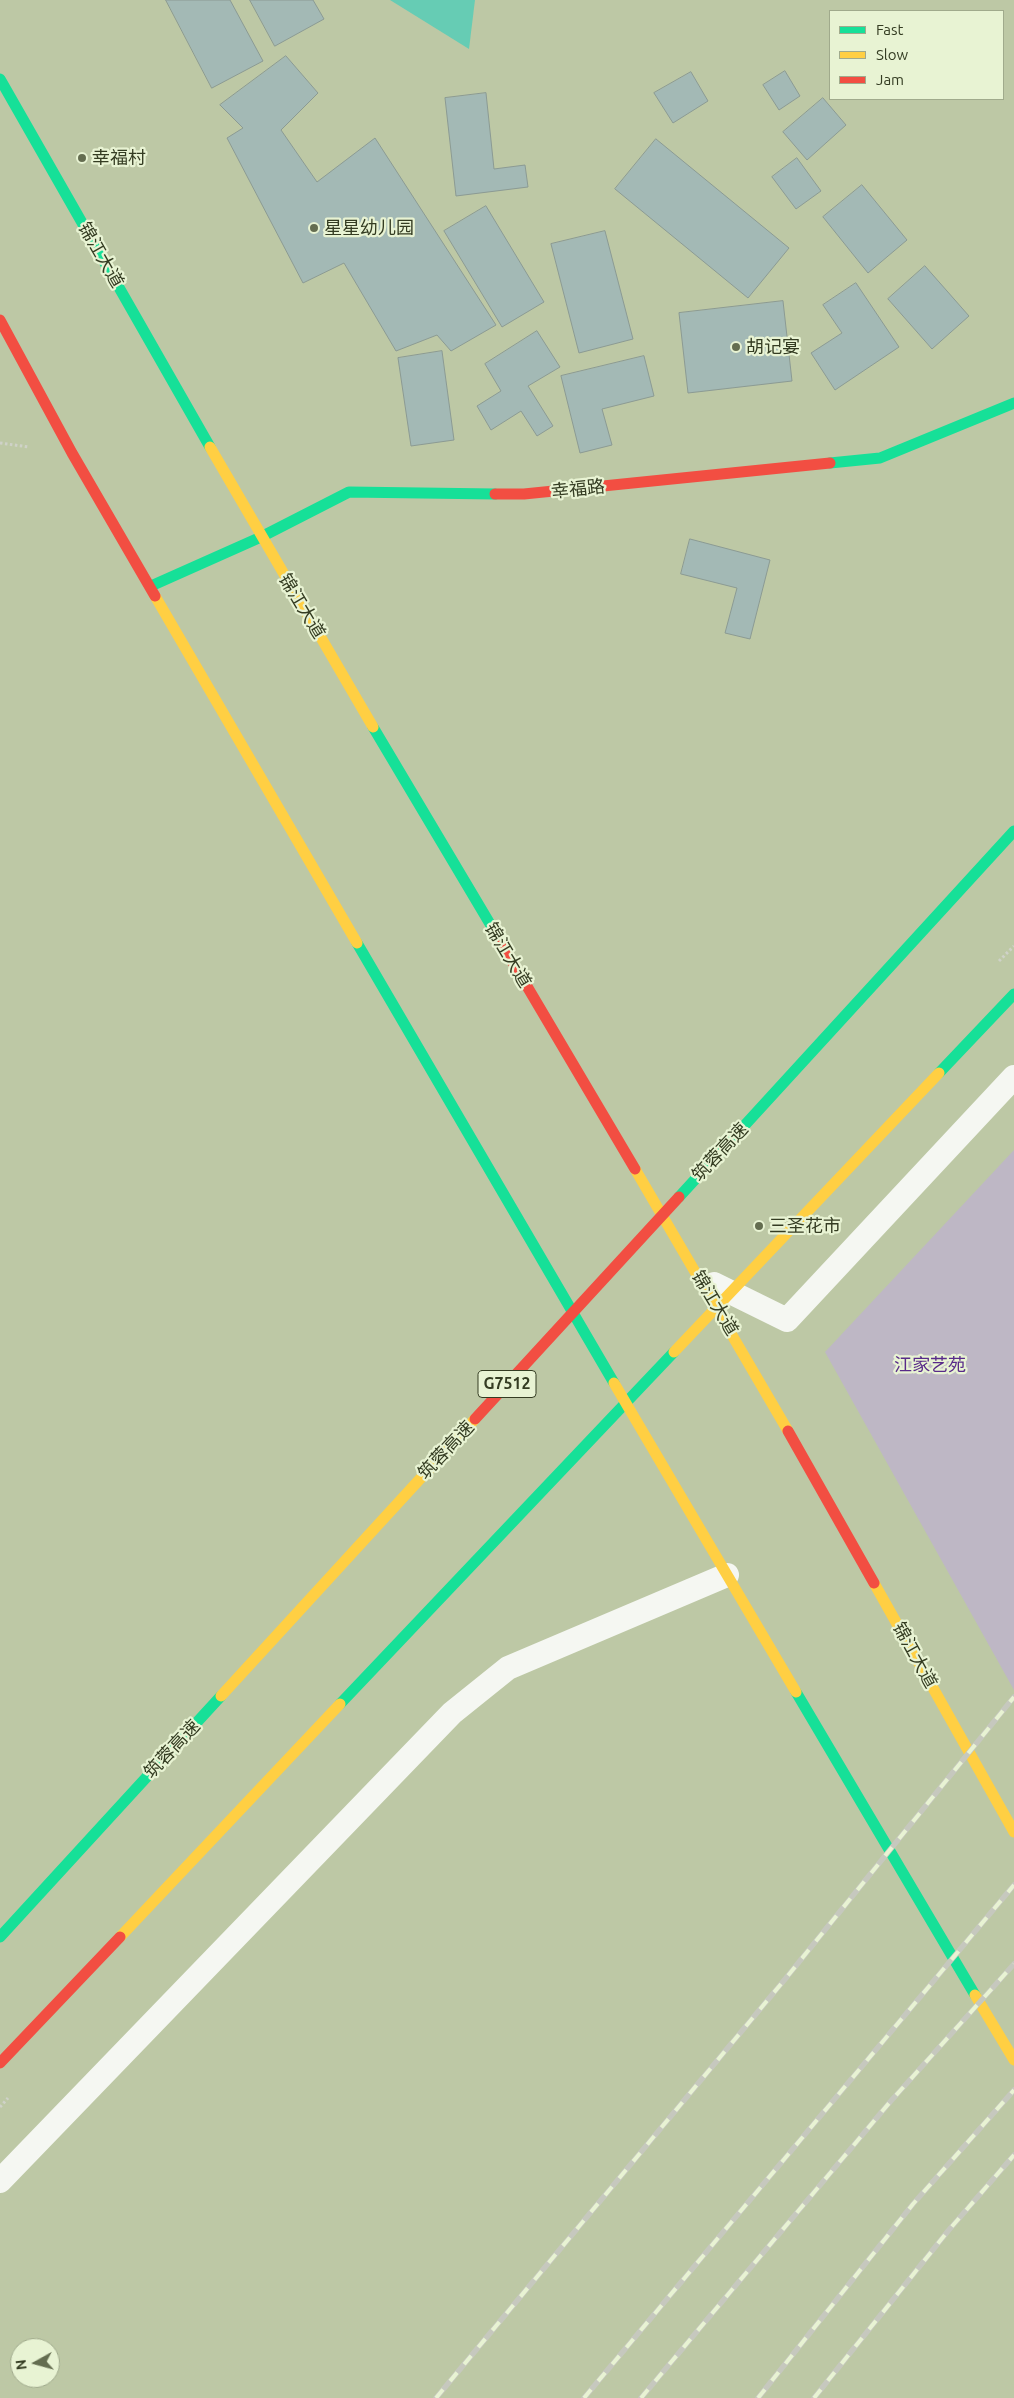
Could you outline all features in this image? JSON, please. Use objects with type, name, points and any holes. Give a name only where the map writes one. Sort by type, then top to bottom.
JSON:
[{"type":"main road","name":"锦江大道","points":[[0,79],[261,537],[746,1357],[1014,1832]]},
{"type":"main road","points":[[0,320],[72,452],[150,586],[1014,2060]]},
{"type":"main road","name":"幸福路","points":[[150,586],[261,537],[349,492],[524,494],[880,458],[1014,403]]},
{"type":"main road","name":"筑蓉高速","points":[[0,1936],[1014,832]]},
{"type":"main road","points":[[0,2063],[1014,994]]},
{"type":"lane","points":[[699,1277],[787,1320],[1014,1077]]},
{"type":"lane","points":[[0,2181],[452,1714],[508,1668],[728,1575]]},
{"type":"green space","name":"江家艺苑","points":[[1014,1150],[1014,1690],[825,1352]]},
{"type":"water","points":[[390,0],[475,0],[469,49]]},
{"type":"building","points":[[166,0],[230,0],[263,61],[212,88]]},
{"type":"building","points":[[250,0],[313,0],[324,19],[275,46]]},
{"type":"building","points":[[286,56],[318,93],[281,130],[317,182],[375,138],[496,325],[451,351],[437,335],[396,351],[344,263],[303,283],[227,138],[243,128],[220,105]]},
{"type":"building","points":[[785,71],[800,96],[779,110],[763,85]]},
{"type":"building","points":[[691,72],[708,101],[673,123],[654,93]]},
{"type":"building","points":[[486,93],[494,169],[525,165],[528,187],[456,196],[445,98]]},
{"type":"building","points":[[823,98],[846,125],[807,160],[783,132]]},
{"type":"building","points":[[656,139],[789,248],[748,298],[615,189]]},
{"type":"building","points":[[797,158],[821,191],[796,209],[772,177]]},
{"type":"building","points":[[862,185],[907,240],[868,273],[823,217]]},
{"type":"building","points":[[486,206],[544,302],[502,327],[444,231]]},
{"type":"building","points":[[605,231],[633,339],[579,353],[551,244]]},
{"type":"building","points":[[925,266],[969,316],[932,349],[888,299]]},
{"type":"building","points":[[856,283],[899,347],[835,390],[811,353],[842,333],[823,305]]},
{"type":"building","name":"胡记宴","points":[[783,301],[792,381],[688,393],[679,313]]},
{"type":"building","points":[[537,331],[560,367],[528,386],[553,426],[537,436],[521,411],[491,430],[477,406],[501,391],[485,364]]},
{"type":"building","points":[[442,351],[454,440],[411,446],[398,358]]},
{"type":"building","points":[[644,356],[654,396],[602,409],[612,445],[580,453],[561,376]]},
{"type":"building","points":[[690,539],[770,560],[750,639],[725,633],[737,588],[681,574]]},
{"type":"railway","points":[[436,2398],[786,1978],[1014,1697]]},
{"type":"railway","points":[[584,2398],[1014,1885]]},
{"type":"railway","points":[[641,2398],[890,2102],[1014,1964]]},
{"type":"railway","points":[[758,2398],[913,2204],[1014,2090]]},
{"type":"railway","points":[[814,2398],[948,2231],[1014,2155]]},
{"type":"traffic: fast","points":[[0,79],[210,447]]},
{"type":"traffic: fast","points":[[830,463],[880,458],[1014,403]]},
{"type":"traffic: fast","points":[[151,586],[261,537],[349,492],[495,494]]},
{"type":"traffic: fast","points":[[373,727],[502,944]]},
{"type":"traffic: fast","points":[[679,1197],[1014,831]]},
{"type":"traffic: fast","points":[[357,943],[614,1383]]},
{"type":"traffic: fast","points":[[939,1073],[1014,994]]},
{"type":"traffic: fast","points":[[340,1704],[674,1352]]},
{"type":"traffic: fast","points":[[796,1692],[975,1995]]},
{"type":"traffic: fast","points":[[0,1937],[221,1696]]},
{"type":"traffic: slow","points":[[210,447],[373,727]]},
{"type":"traffic: slow","points":[[155,596],[357,943]]},
{"type":"traffic: slow","points":[[674,1352],[939,1073]]},
{"type":"traffic: slow","points":[[635,1169],[788,1431]]},
{"type":"traffic: slow","points":[[614,1383],[796,1692]]},
{"type":"traffic: slow","points":[[221,1696],[475,1419]]},
{"type":"traffic: slow","points":[[874,1583],[1014,1832]]},
{"type":"traffic: slow","points":[[120,1937],[340,1704]]},
{"type":"traffic: slow","points":[[975,1995],[1014,2060]]},
{"type":"traffic: jam","points":[[0,320],[72,453],[155,596]]},
{"type":"traffic: jam","points":[[495,494],[524,494],[830,463]]},
{"type":"traffic: jam","points":[[502,944],[635,1169]]},
{"type":"traffic: jam","points":[[475,1419],[679,1197]]},
{"type":"traffic: jam","points":[[788,1431],[874,1583]]},
{"type":"traffic: jam","points":[[0,2063],[120,1937]]},
{"type":"place","name":"幸福村","points":[[82,158]]},
{"type":"place","name":"星星幼儿园","points":[[314,228]]},
{"type":"place","name":"胡记宴","points":[[736,347]]},
{"type":"place","name":"三圣花市","points":[[759,1226]]}]
